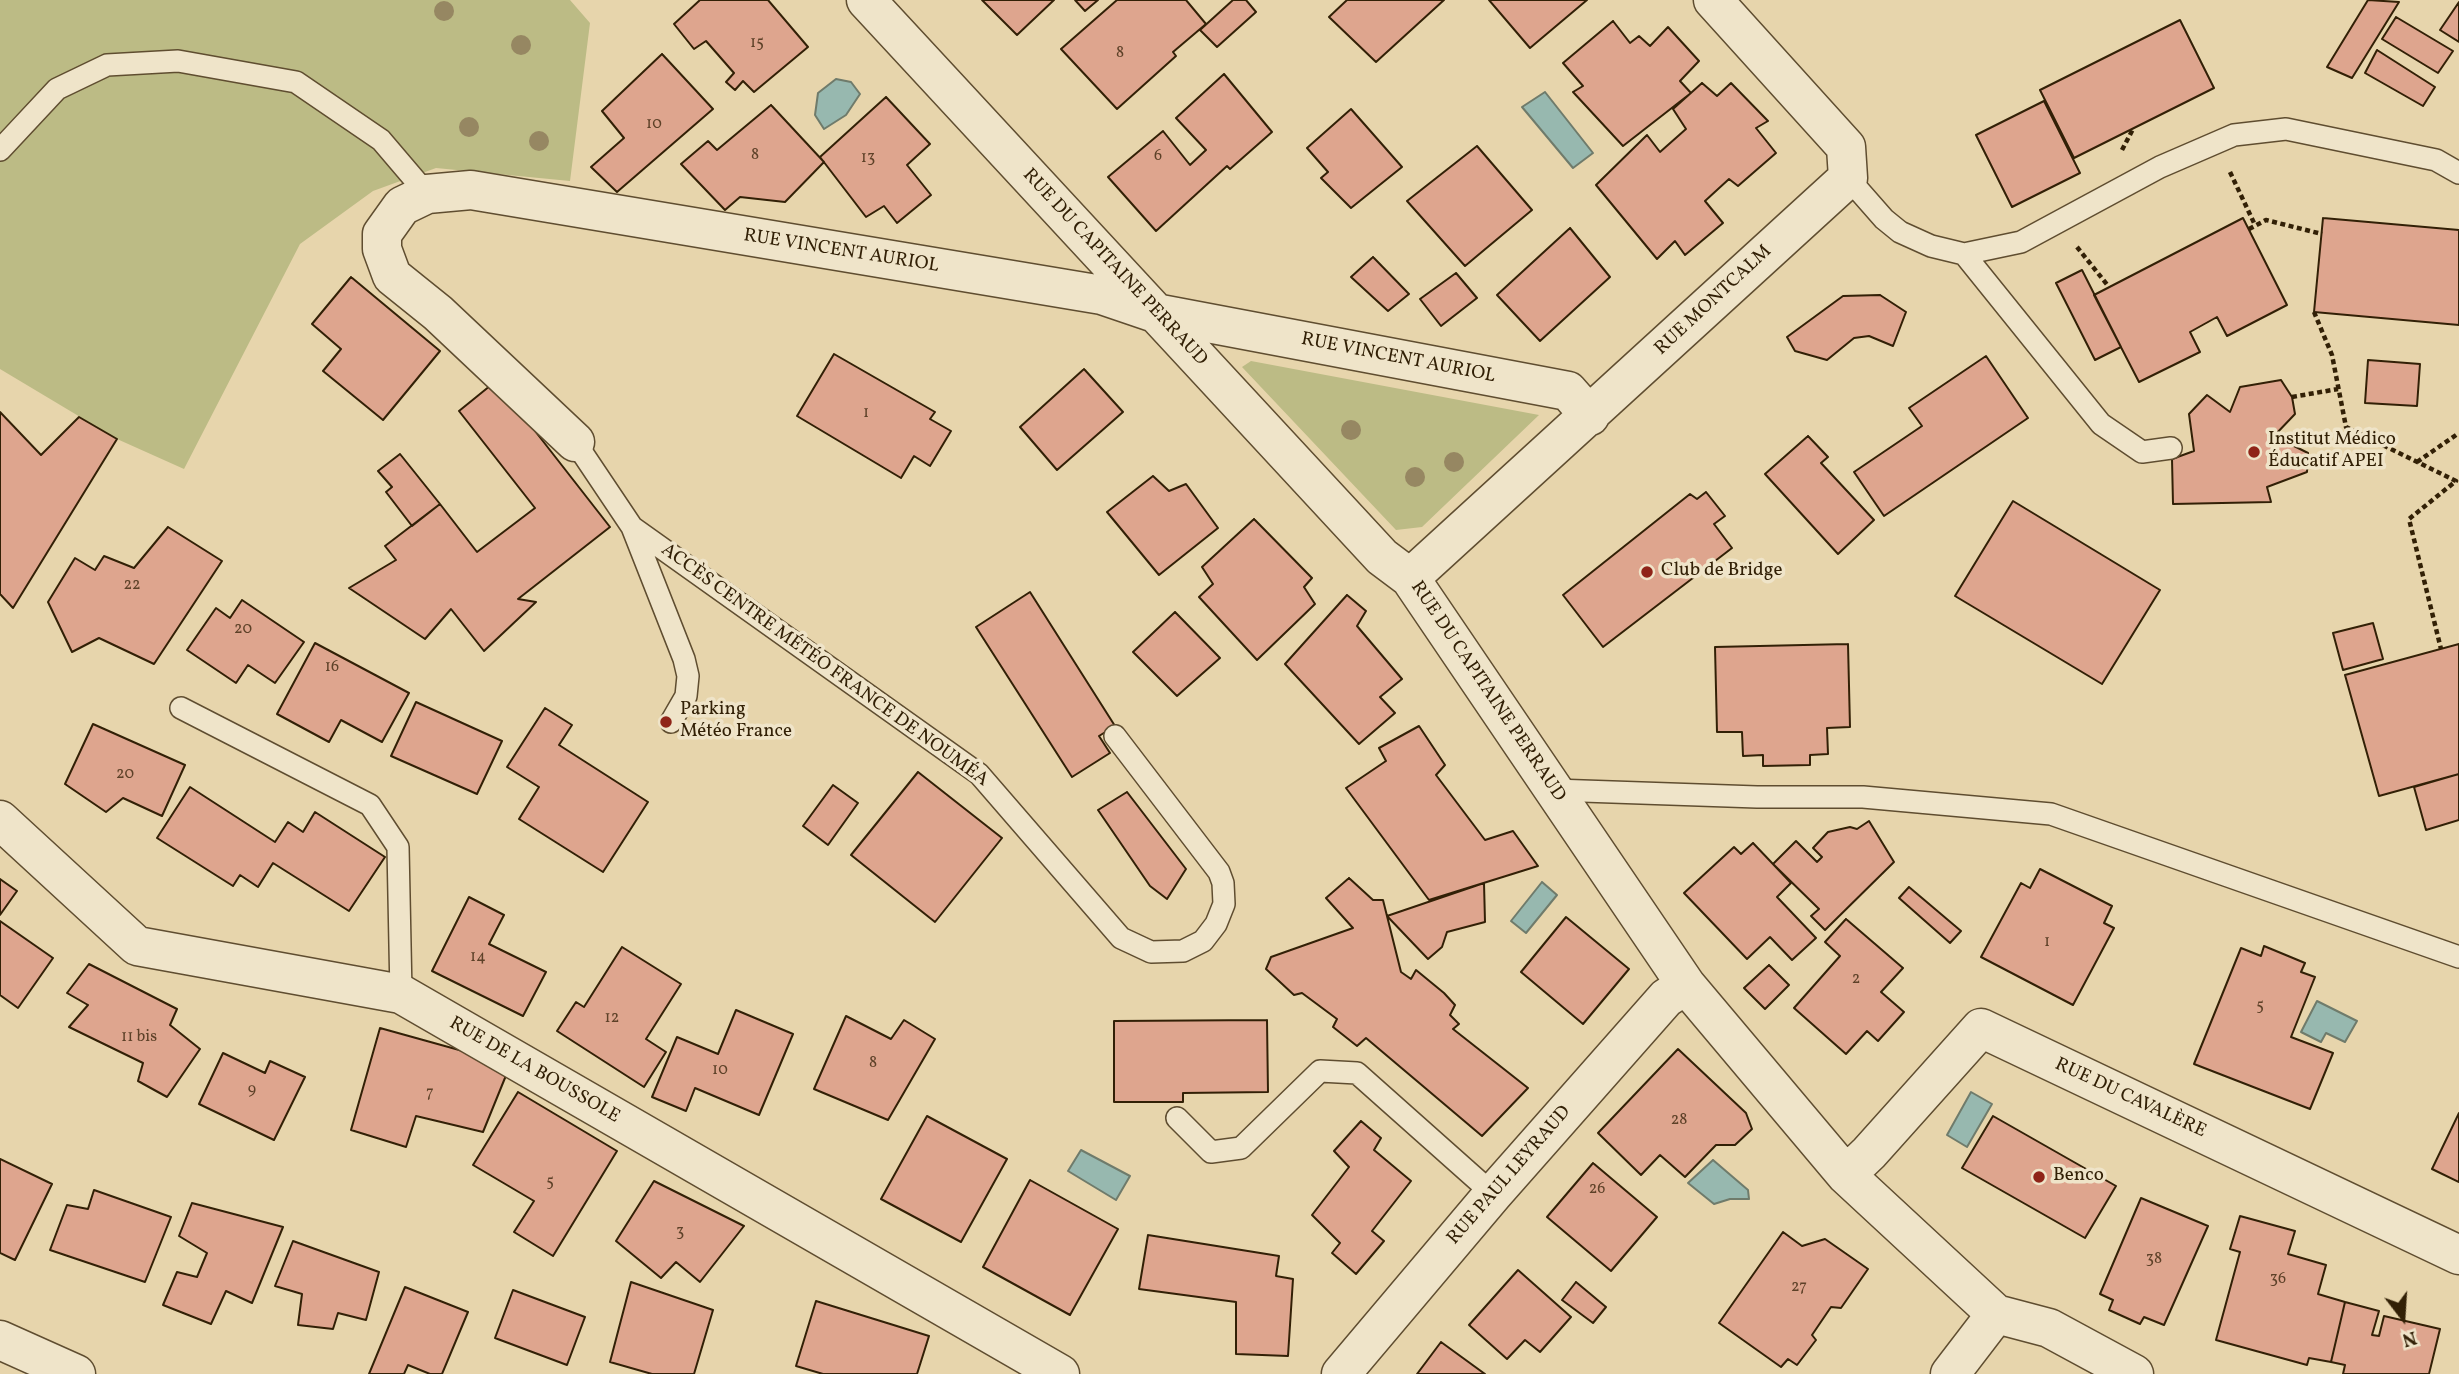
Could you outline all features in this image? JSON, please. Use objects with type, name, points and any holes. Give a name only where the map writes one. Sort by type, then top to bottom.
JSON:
[{"type":"street","name":"RUE DU CAPITAINE PERRAUD","points":[[866,0],[1382,557],[1410,578],[1686,985],[1846,1175],[1996,1314]]},
{"type":"street","points":[[1713,0],[1846,147],[1848,178]]},
{"type":"street","name":"RUE MONTCALM","points":[[1410,578],[1848,178]]},
{"type":"street","name":"RUE VINCENT AURIOL","points":[[575,442],[438,313],[392,276],[386,263],[382,234],[402,206],[426,194],[471,191],[1102,295],[1155,313],[1568,391],[1590,416]]},
{"type":"street","name":"RUE DE LA BOUSSOLE","points":[[0,820],[137,946],[401,994],[1060,1374]]},
{"type":"street","name":"RUE PAUL LEYRAUD","points":[[1341,1374],[1493,1194],[1666,998],[1686,985]]},
{"type":"street","name":"RUE DU CAVALÈRE","points":[[1846,1175],[1869,1153],[1980,1028],[2459,1255]]},
{"type":"street","points":[[1950,1374],[1996,1314],[2049,1328],[2134,1374]]},
{"type":"street","points":[[0,1340],[76,1374]]},
{"type":"lane","points":[[0,150],[57,89],[107,65],[178,61],[296,82],[381,140],[426,194]]},
{"type":"lane","points":[[1848,178],[1884,219],[1900,232],[1931,246],[1964,254],[2021,242],[2160,167],[2234,135],[2286,130],[2435,160],[2459,173]]},
{"type":"lane","points":[[1964,254],[2101,424],[2142,452],[2171,448]]},
{"type":"lane","name":"ACCÈS CENTRE MÉTÉO FRANCE DE NOUMÉA","points":[[575,442],[632,527],[687,668],[686,696],[671,722]]},
{"type":"lane","name":"ACCÈS CENTRE MÉTÉO FRANCE DE NOUMÉA","points":[[632,527],[979,774],[1121,939],[1152,952],[1182,951],[1203,941],[1216,924],[1224,904],[1220,872],[1115,736]]},
{"type":"lane","points":[[181,708],[370,805],[398,847],[401,994]]},
{"type":"lane","points":[[1554,790],[1758,797],[1863,797],[2051,814],[2459,957]]},
{"type":"lane","points":[[1177,1118],[1211,1152],[1241,1148],[1320,1071],[1357,1073],[1493,1194]]},
{"type":"path","points":[[2225,160],[2255,225]]},
{"type":"path","points":[[2249,229],[2266,220],[2322,234]]},
{"type":"path","points":[[2073,242],[2109,287]]},
{"type":"path","points":[[2314,312],[2332,355],[2346,427],[2456,481],[2409,519],[2441,649]]},
{"type":"path","points":[[2292,397],[2338,389]]},
{"type":"path","points":[[2417,462],[2459,433]]},
{"type":"shaded area","points":[[0,0],[570,0],[590,23],[570,181],[436,168],[373,191],[300,244],[184,469],[117,439],[0,369]]},
{"type":"shaded area","points":[[1251,361],[1539,415],[1422,527],[1396,530],[1242,367]]},
{"type":"water","points":[[836,79],[851,82],[860,94],[846,115],[824,129],[815,115],[818,93]]},
{"type":"water","points":[[1545,92],[1593,153],[1573,168],[1522,107]]},
{"type":"water","points":[[1542,882],[1557,895],[1526,933],[1511,921]]},
{"type":"water","points":[[2317,1001],[2357,1021],[2345,1042],[2326,1033],[2321,1042],[2301,1032]]},
{"type":"water","points":[[1971,1092],[1992,1104],[1967,1147],[1947,1135]]},
{"type":"water","points":[[1081,1150],[1130,1176],[1116,1200],[1068,1171]]},
{"type":"water","points":[[1713,1160],[1748,1190],[1749,1199],[1730,1199],[1714,1204],[1688,1183]]},
{"type":"building","points":[[700,0],[768,0],[808,47],[754,92],[743,81],[735,90],[726,82],[734,73],[706,41],[694,49],[674,24]]},
{"type":"building","points":[[982,0],[1054,0],[1017,35]]},
{"type":"building","points":[[1075,0],[1098,0],[1085,11]]},
{"type":"building","points":[[1117,0],[1186,0],[1206,24],[1173,52],[1176,56],[1117,109],[1061,49]]},
{"type":"building","points":[[1233,0],[1246,0],[1256,12],[1217,47],[1200,30]]},
{"type":"building","points":[[1347,0],[1444,0],[1376,62],[1329,17]]},
{"type":"building","points":[[1489,0],[1587,0],[1530,48]]},
{"type":"building","points":[[2368,0],[2399,2],[2352,78],[2327,67]]},
{"type":"building","points":[[2459,2],[2459,42],[2440,30]]},
{"type":"building","points":[[2396,17],[2453,51],[2438,73],[2382,39]]},
{"type":"building","points":[[2180,20],[2214,88],[2074,158],[2040,90]]},
{"type":"building","points":[[1613,21],[1630,43],[1639,36],[1650,46],[1668,27],[1699,61],[1680,81],[1691,93],[1623,146],[1573,92],[1583,86],[1563,63]]},
{"type":"building","points":[[2377,50],[2435,87],[2423,106],[2365,73]]},
{"type":"building","points":[[662,54],[713,109],[617,192],[591,167],[624,138],[602,111]]},
{"type":"building","points":[[1224,74],[1272,132],[1230,169],[1227,166],[1156,231],[1108,177],[1163,131],[1190,165],[1206,150],[1176,118]]},
{"type":"building","points":[[1702,83],[1717,96],[1731,83],[1768,121],[1756,128],[1776,153],[1738,186],[1729,179],[1705,201],[1723,223],[1685,255],[1675,241],[1657,259],[1596,185],[1647,135],[1660,152],[1686,129],[1673,109]]},
{"type":"building","points":[[886,97],[930,144],[907,165],[931,195],[897,223],[884,206],[866,217],[820,157]]},
{"type":"building","points":[[2044,101],[2080,173],[2012,207],[1976,135]]},
{"type":"building","points":[[771,105],[824,162],[785,202],[740,197],[725,210],[681,164],[708,141],[717,150]]},
{"type":"building","points":[[1351,109],[1402,167],[1351,208],[1321,178],[1328,172],[1307,148]]},
{"type":"building","points":[[1477,146],[1532,210],[1465,266],[1407,201]]},
{"type":"building","points":[[2243,218],[2287,305],[2227,336],[2217,317],[2190,332],[2200,352],[2139,382],[2094,295]]},
{"type":"building","points":[[2323,218],[2459,230],[2459,325],[2314,312]]},
{"type":"building","points":[[1570,228],[1610,277],[1540,341],[1497,295]]},
{"type":"building","points":[[1373,257],[1409,294],[1388,311],[1351,277]]},
{"type":"building","points":[[2082,270],[2121,347],[2095,360],[2056,283]]},
{"type":"building","points":[[1456,273],[1477,298],[1441,326],[1420,299]]},
{"type":"building","points":[[351,277],[440,351],[383,420],[323,371],[341,349],[312,324]]},
{"type":"building","points":[[1880,295],[1906,312],[1893,346],[1869,336],[1854,338],[1827,360],[1795,351],[1787,337],[1843,296]]},
{"type":"building","points":[[834,354],[935,412],[930,419],[951,431],[930,466],[914,456],[901,478],[797,416]]},
{"type":"building","points":[[1986,356],[2028,418],[1884,516],[1854,472],[1922,426],[1909,408]]},
{"type":"building","points":[[2368,360],[2420,364],[2417,406],[2365,403]]},
{"type":"building","points":[[1084,369],[1123,412],[1057,470],[1020,427]]},
{"type":"building","points":[[2281,380],[2292,397],[2295,414],[2274,436],[2308,453],[2307,472],[2267,487],[2271,502],[2173,504],[2172,459],[2194,451],[2189,414],[2207,395],[2230,412],[2240,387]]},
{"type":"building","points":[[496,381],[610,527],[518,599],[536,602],[484,651],[451,609],[425,639],[349,588],[396,560],[385,546],[440,504],[477,552],[535,508],[459,411]]},
{"type":"building","points":[[0,412],[41,455],[79,417],[117,439],[13,608],[0,594]]},
{"type":"building","points":[[1808,436],[1828,457],[1821,463],[1874,520],[1838,554],[1765,474]]},
{"type":"building","points":[[400,454],[440,504],[412,526],[386,492],[392,487],[378,471]]},
{"type":"building","points":[[1153,476],[1169,491],[1186,484],[1218,528],[1159,575],[1107,512]]},
{"type":"building","name":"Club de Bridge","points":[[1706,492],[1725,516],[1714,524],[1732,548],[1603,647],[1563,595],[1690,494],[1697,499]]},
{"type":"building","points":[[2013,501],[2160,590],[2102,684],[1955,596]]},
{"type":"building","points":[[1254,519],[1312,578],[1304,587],[1315,604],[1257,660],[1199,597],[1213,584],[1202,567]]},
{"type":"building","points":[[168,527],[222,561],[154,664],[99,638],[72,652],[48,602],[75,558],[95,570],[104,556],[134,568]]},
{"type":"building","points":[[1030,592],[1115,726],[1099,736],[1110,753],[1072,777],[976,627]]},
{"type":"building","points":[[1347,595],[1366,611],[1357,626],[1402,679],[1380,697],[1395,713],[1359,744],[1285,664]]},
{"type":"building","points":[[242,600],[304,642],[275,683],[248,665],[236,683],[187,650],[216,608],[230,618]]},
{"type":"building","points":[[1175,612],[1220,658],[1177,696],[1133,652]]},
{"type":"building","points":[[2373,623],[2383,659],[2343,670],[2333,633]]},
{"type":"building","points":[[315,643],[409,693],[382,742],[341,720],[329,742],[277,714]]},
{"type":"building","points":[[1848,644],[1850,727],[1827,728],[1828,754],[1810,755],[1810,765],[1763,766],[1763,755],[1743,756],[1742,732],[1717,732],[1715,647]]},
{"type":"building","points":[[2459,644],[2459,774],[2379,796],[2345,675]]},
{"type":"building","points":[[416,702],[502,741],[477,794],[391,756]]},
{"type":"building","points":[[545,708],[572,725],[559,745],[648,802],[603,872],[519,819],[539,787],[507,767]]},
{"type":"building","points":[[93,724],[185,765],[162,816],[123,798],[106,812],[65,784]]},
{"type":"building","points":[[1419,726],[1445,765],[1436,775],[1485,840],[1513,831],[1538,866],[1429,900],[1346,788],[1386,761],[1379,748]]},
{"type":"building","points":[[918,772],[1002,838],[935,922],[851,855]]},
{"type":"building","points":[[2459,774],[2459,820],[2426,830],[2414,787]]},
{"type":"building","points":[[833,785],[858,803],[828,845],[803,826]]},
{"type":"building","points":[[190,787],[275,842],[288,822],[303,832],[315,812],[385,857],[349,911],[273,863],[258,887],[240,875],[233,886],[157,838]]},
{"type":"building","points":[[1127,792],[1186,869],[1167,899],[1150,886],[1098,810]]},
{"type":"building","points":[[1869,821],[1894,862],[1825,930],[1811,916],[1819,909],[1773,864],[1796,841],[1817,862],[1822,857],[1813,848],[1828,832],[1850,827],[1857,829]]},
{"type":"building","points":[[1753,843],[1791,883],[1777,897],[1816,938],[1792,960],[1770,937],[1747,959],[1684,893],[1734,847],[1741,854]]},
{"type":"building","points":[[2040,869],[2112,906],[2104,923],[2114,928],[2073,1005],[1981,957],[2021,883],[2030,888]]},
{"type":"building","points":[[1349,878],[1373,900],[1383,900],[1401,972],[1411,979],[1416,970],[1444,993],[1455,1005],[1450,1015],[1459,1024],[1453,1029],[1528,1088],[1482,1136],[1366,1038],[1357,1046],[1333,1027],[1337,1019],[1302,993],[1294,995],[1266,969],[1271,957],[1353,928],[1326,898]]},
{"type":"building","points":[[0,879],[17,891],[0,915]]},
{"type":"building","points":[[1484,883],[1485,922],[1447,932],[1442,947],[1428,959],[1387,916]]},
{"type":"building","points":[[1909,887],[1961,931],[1950,943],[1899,898]]},
{"type":"building","points":[[469,897],[504,915],[489,944],[546,972],[523,1016],[432,971]]},
{"type":"building","points":[[1566,917],[1629,969],[1583,1024],[1521,972]]},
{"type":"building","points":[[1846,919],[1903,968],[1881,992],[1904,1012],[1878,1041],[1867,1031],[1846,1054],[1794,1008],[1840,956],[1825,942]]},
{"type":"building","points":[[0,921],[53,958],[18,1008],[0,995]]},
{"type":"building","points":[[2264,946],[2305,963],[2301,972],[2315,977],[2291,1037],[2333,1053],[2310,1109],[2194,1064],[2241,948],[2261,956]]},
{"type":"building","points":[[622,947],[681,984],[646,1039],[666,1052],[644,1087],[557,1031],[576,1002],[584,1007]]},
{"type":"building","points":[[89,964],[177,1009],[170,1025],[200,1049],[167,1097],[138,1081],[143,1063],[69,1027],[88,1005],[67,993]]},
{"type":"building","points":[[1769,965],[1789,985],[1765,1009],[1744,988]]},
{"type":"building","points":[[736,1010],[793,1034],[759,1115],[695,1088],[686,1111],[652,1097],[677,1037],[718,1054]]},
{"type":"building","points":[[846,1016],[891,1039],[904,1020],[935,1039],[888,1120],[814,1089]]},
{"type":"building","points":[[1267,1020],[1268,1092],[1183,1093],[1183,1102],[1114,1102],[1114,1021]]},
{"type":"building","points":[[380,1028],[470,1053],[507,1073],[483,1132],[416,1116],[406,1147],[351,1130]]},
{"type":"building","points":[[1678,1049],[1746,1113],[1752,1129],[1735,1145],[1716,1145],[1685,1177],[1660,1155],[1641,1175],[1598,1133]]},
{"type":"building","points":[[223,1053],[265,1073],[270,1061],[305,1077],[274,1140],[199,1104]]},
{"type":"building","points":[[518,1092],[617,1151],[553,1256],[514,1232],[534,1201],[473,1165]]},
{"type":"building","points":[[2459,1113],[2459,1182],[2432,1169]]},
{"type":"building","points":[[927,1116],[1007,1159],[961,1242],[881,1199]]},
{"type":"building","name":"Benco","points":[[1993,1116],[2116,1186],[2085,1238],[1962,1168]]},
{"type":"building","points":[[1361,1121],[1381,1138],[1374,1150],[1411,1181],[1372,1231],[1384,1241],[1356,1274],[1332,1253],[1340,1243],[1312,1215],[1349,1167],[1334,1151]]},
{"type":"building","points":[[0,1159],[52,1184],[15,1260],[0,1253]]},
{"type":"building","points":[[1593,1163],[1657,1217],[1611,1271],[1547,1217]]},
{"type":"building","points":[[1030,1180],[1118,1229],[1070,1315],[983,1267]]},
{"type":"building","points":[[654,1181],[744,1226],[700,1282],[676,1262],[661,1278],[616,1241]]},
{"type":"building","points":[[94,1190],[171,1217],[145,1282],[50,1250],[67,1205],[88,1209]]},
{"type":"building","points":[[2141,1198],[2208,1226],[2164,1325],[2144,1317],[2140,1324],[2109,1310],[2113,1300],[2100,1294]]},
{"type":"building","points":[[192,1203],[283,1227],[252,1303],[226,1291],[211,1324],[163,1305],[177,1272],[197,1277],[207,1253],[179,1236]]},
{"type":"building","points":[[2240,1216],[2295,1231],[2288,1254],[2326,1265],[2318,1294],[2345,1302],[2331,1362],[2309,1358],[2307,1365],[2216,1340],[2240,1252],[2230,1249]]},
{"type":"building","points":[[1783,1232],[1802,1246],[1825,1239],[1868,1269],[1841,1308],[1831,1307],[1812,1335],[1816,1340],[1797,1365],[1788,1359],[1781,1367],[1719,1323]]},
{"type":"building","points":[[1148,1235],[1279,1256],[1276,1276],[1293,1279],[1288,1356],[1236,1354],[1236,1302],[1139,1289]]},
{"type":"building","points":[[293,1241],[379,1272],[366,1320],[338,1313],[333,1329],[298,1325],[302,1294],[275,1286]]},
{"type":"building","points":[[1518,1270],[1571,1317],[1540,1352],[1525,1340],[1507,1359],[1469,1325]]},
{"type":"building","points":[[631,1282],[713,1310],[694,1374],[652,1374],[610,1362]]},
{"type":"building","points":[[1576,1282],[1606,1307],[1593,1323],[1562,1300]]},
{"type":"building","points":[[405,1287],[468,1312],[442,1374],[430,1374],[408,1365],[404,1374],[369,1374]]},
{"type":"building","points":[[513,1290],[585,1317],[567,1365],[495,1338]]},
{"type":"building","points":[[816,1301],[929,1336],[917,1374],[823,1374],[796,1366]]},
{"type":"building","points":[[2345,1302],[2379,1311],[2372,1335],[2379,1336],[2384,1316],[2440,1329],[2429,1374],[2343,1374],[2345,1365],[2331,1362]]},
{"type":"building","points":[[1441,1342],[1485,1374],[1417,1374]]},
{"type":"place","name":"Institut Médico Éducatif APEI","points":[[2254,452]]},
{"type":"place","name":"Club de Bridge","points":[[1647,572]]},
{"type":"place","name":"Parking Météo France","points":[[666,722]]},
{"type":"place","name":"Benco","points":[[2039,1177]]}]
